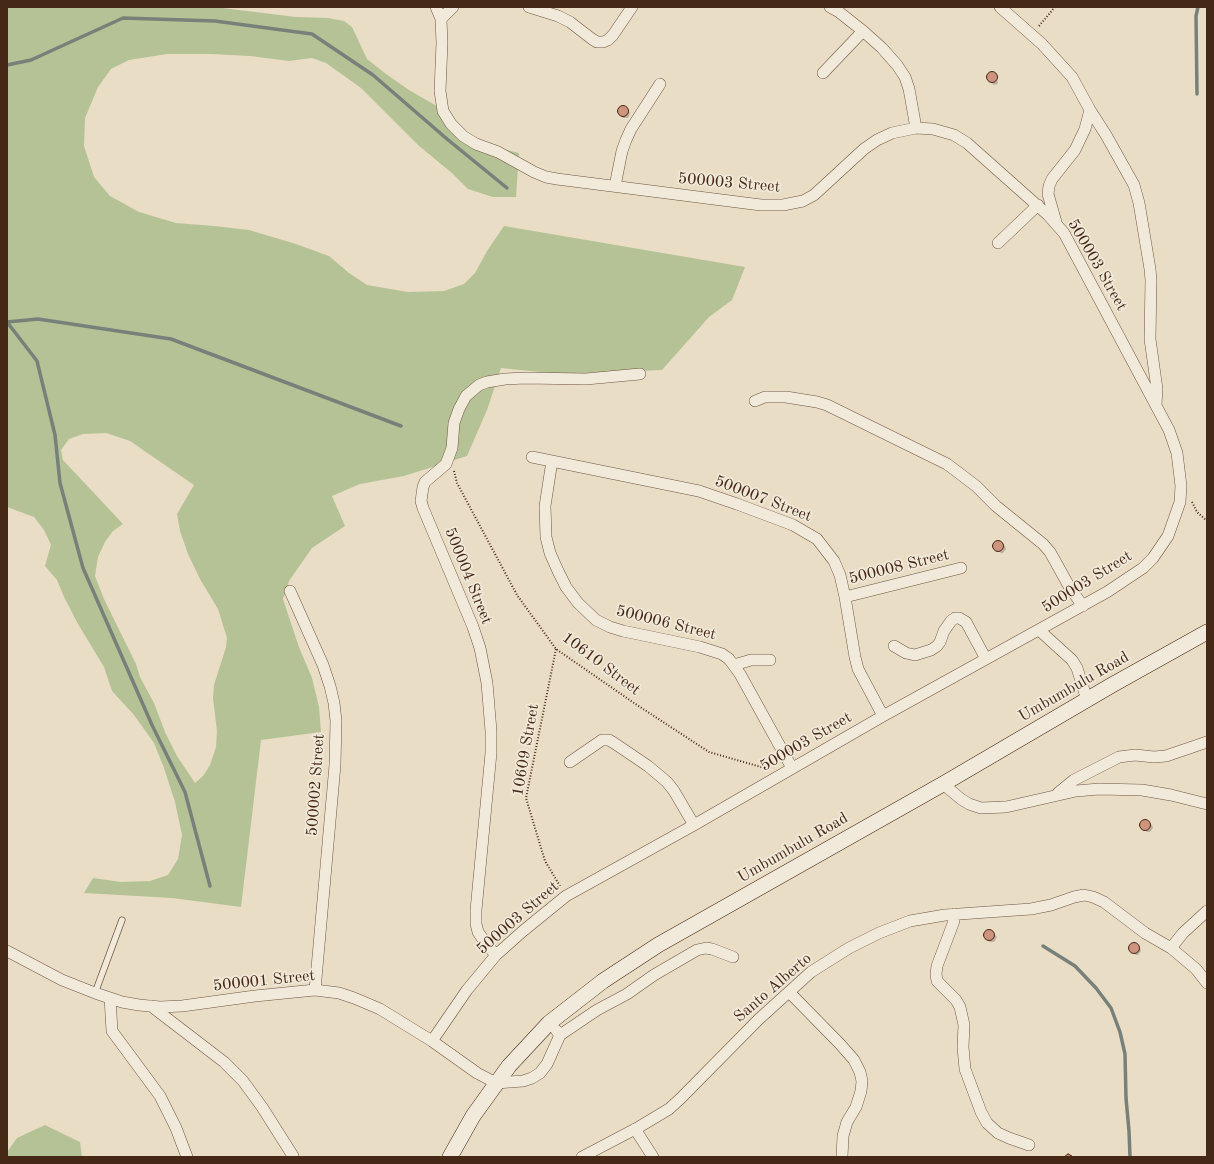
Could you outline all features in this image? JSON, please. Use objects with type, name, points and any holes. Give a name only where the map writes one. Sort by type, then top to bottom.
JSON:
[{"type":"main road","name":"Umbumbulu Road","points":[[450,1157],[473,1116],[496,1083],[524,1049],[549,1023],[603,981],[658,945],[943,784],[1207,632]]},
{"type":"street","points":[[436,7],[441,18],[453,7]]},
{"type":"street","points":[[529,7],[558,16],[570,22],[597,42],[608,40],[632,7]]},
{"type":"street","points":[[830,7],[839,12],[863,31],[897,64],[905,77],[909,88],[916,128]]},
{"type":"street","points":[[1000,7],[1059,61],[1072,77],[1134,185],[1137,194],[1151,280],[1150,339],[1157,389],[1156,405]]},
{"type":"street","name":"500003 Street","points":[[432,1041],[467,990],[496,955],[522,931],[566,896],[694,825],[883,716],[1083,606],[1124,582],[1143,568],[1153,558],[1168,536],[1180,502],[1181,486],[1180,470],[1174,441],[1070,244],[1056,223],[1038,205],[967,143],[945,132],[916,128],[892,133],[877,140],[864,149],[814,195],[803,201],[783,205],[761,205],[556,179],[534,172],[498,152],[476,144],[463,136],[451,124],[443,111],[440,91],[442,43],[441,18]]},
{"type":"street","points":[[823,73],[863,31]]},
{"type":"street","points":[[615,186],[622,151],[626,140],[631,129],[660,84]]},
{"type":"street","points":[[1056,223],[1048,194],[1049,186],[1052,179],[1075,150],[1085,129],[1090,110]]},
{"type":"street","points":[[998,242],[1038,205]]},
{"type":"street","points":[[449,458],[452,448],[454,423],[459,409],[466,396],[479,385],[505,379],[586,379],[640,374]]},
{"type":"street","points":[[755,401],[765,397],[786,397],[827,405],[947,464],[976,486],[996,506],[1043,544],[1050,552],[1070,588],[1083,606]]},
{"type":"street","name":"500007 Street","points":[[532,457],[699,492],[793,525],[817,539],[827,550],[840,574],[858,669],[883,716]]},
{"type":"street","name":"500004 Street","points":[[449,458],[446,464],[425,482],[421,501],[473,627],[480,648],[487,683],[491,731],[491,754],[476,917],[478,932],[496,955]]},
{"type":"street","name":"500006 Street","points":[[552,462],[545,506],[546,537],[550,553],[558,571],[566,587],[578,603],[596,620],[610,627],[700,647],[722,654],[729,659],[734,665],[792,768]]},
{"type":"street","name":"500008 Street","points":[[845,597],[961,568]]},
{"type":"street","name":"500002 Street","points":[[290,591],[323,665],[334,703],[336,721],[335,765],[315,990]]},
{"type":"street","points":[[894,646],[906,653],[915,655],[931,650],[940,642],[944,631],[951,621],[955,618],[959,618],[966,622],[986,659]]},
{"type":"street","points":[[1039,630],[1072,660],[1077,668],[1087,700]]},
{"type":"street","points":[[734,665],[746,660],[770,660]]},
{"type":"street","points":[[570,762],[602,740],[609,740],[648,766],[666,782],[674,791],[694,825]]},
{"type":"street","points":[[1056,795],[1074,780],[1119,757],[1135,755],[1154,757],[1166,756],[1207,742]]},
{"type":"street","points":[[943,784],[960,799],[981,808],[1006,807],[1076,791],[1099,789],[1142,790],[1171,795],[1207,804]]},
{"type":"street","name":"Santo Alberto","points":[[582,1157],[655,1118],[680,1098],[758,1019],[806,976],[849,948],[879,933],[923,918],[954,914],[1031,909],[1051,905],[1084,895],[1093,897],[1104,902],[1145,933],[1172,948],[1196,970],[1207,983]]},
{"type":"street","points":[[1172,948],[1183,933],[1207,911]]},
{"type":"street","points":[[954,914],[954,921],[937,966],[936,974],[937,981],[956,1000],[960,1007],[964,1026],[963,1046],[965,1069],[981,1112],[987,1123],[998,1133],[1030,1145]]},
{"type":"street","points":[[496,1083],[523,1081],[540,1073],[547,1064],[560,1035],[596,1010],[627,994],[654,975],[698,950],[706,948],[712,949],[733,957]]},
{"type":"street","name":"500001 Street","points":[[7,951],[62,980],[94,993],[139,1005],[182,1006],[255,996],[315,990],[338,993],[380,1009],[432,1041],[477,1073],[496,1083]]},
{"type":"street","points":[[789,992],[840,1044],[854,1060],[860,1072],[862,1081],[861,1091],[856,1107],[843,1136],[842,1157]]},
{"type":"street","points":[[110,998],[112,1031],[160,1096],[176,1128],[187,1157]]},
{"type":"street","points":[[151,1006],[224,1062],[243,1081],[262,1107],[293,1156]]},
{"type":"street","points":[[549,1023],[560,1035]]},
{"type":"street","points":[[635,1129],[653,1157]]},
{"type":"lane","points":[[94,993],[122,920]]},
{"type":"path","points":[[1032,35],[1055,7]]},
{"type":"path","name":"10610 Street","points":[[449,458],[458,483],[517,595],[556,649],[634,703],[709,752],[782,774]]},
{"type":"path","points":[[1181,486],[1198,512],[1207,521]]},
{"type":"path","name":"10609 Street","points":[[556,649],[526,798],[545,861],[566,896]]},
{"type":"green space","points":[[7,7],[214,7],[296,17],[328,18],[344,21],[352,27],[367,59],[386,74],[409,90],[435,105],[475,140],[519,153],[516,197],[493,197],[468,189],[453,174],[418,145],[361,88],[326,63],[312,58],[289,61],[250,56],[167,54],[129,60],[111,69],[98,87],[85,118],[84,146],[94,177],[110,196],[139,212],[176,223],[249,230],[296,244],[329,256],[349,273],[367,285],[408,292],[444,291],[464,284],[475,273],[487,251],[504,226],[745,267],[732,300],[709,317],[662,370],[560,374],[501,368],[487,410],[467,456],[404,476],[360,484],[332,496],[345,526],[312,548],[289,581],[283,599],[299,647],[312,678],[319,707],[321,732],[261,740],[241,907],[172,898],[84,893],[93,878],[121,882],[150,881],[168,875],[178,859],[182,835],[175,802],[154,743],[134,715],[112,691],[104,667],[78,624],[57,580],[45,566],[51,545],[44,530],[34,517],[7,507]],"holes":[[[106,433],[130,441],[194,485],[177,514],[180,531],[188,554],[200,579],[218,609],[227,638],[226,647],[214,685],[213,698],[217,731],[216,747],[210,765],[203,776],[195,783],[177,756],[165,732],[154,703],[140,677],[136,664],[104,599],[95,576],[98,557],[105,542],[113,531],[123,524],[63,460],[61,450],[69,439],[83,434]]]},
{"type":"green space","points":[[45,1125],[80,1142],[82,1157],[7,1157],[7,1152],[17,1138]]},
{"type":"building","points":[[992,71],[996,73],[998,77],[996,81],[992,83],[988,81],[986,77],[988,73]]},
{"type":"building","points":[[623,105],[627,107],[629,111],[627,115],[623,117],[619,115],[617,111],[619,107]]},
{"type":"building","points":[[998,540],[1002,542],[1004,546],[1002,550],[998,552],[994,550],[992,546],[994,542]]},
{"type":"building","points":[[1145,819],[1149,821],[1151,825],[1149,829],[1145,831],[1141,829],[1139,825],[1141,821]]},
{"type":"building","points":[[989,929],[993,931],[995,935],[993,939],[989,941],[985,939],[983,935],[985,931]]},
{"type":"building","points":[[1134,942],[1138,944],[1140,948],[1138,952],[1134,954],[1130,952],[1128,948],[1130,944]]},
{"type":"building","points":[[1068,1154],[1072,1156],[1073,1157],[1064,1157]]},
{"type":"waterway","points":[[1197,94],[1196,16],[1198,7]]},
{"type":"waterway","points":[[7,65],[31,60],[123,18],[215,21],[312,34],[373,75],[447,139],[507,188]]},
{"type":"waterway","points":[[7,322],[38,319],[171,339],[401,426]]},
{"type":"waterway","points":[[7,322],[37,361],[55,435],[60,483],[83,568],[152,725],[185,792],[210,886]]},
{"type":"waterway","points":[[1043,946],[1075,966],[1096,988],[1111,1008],[1120,1032],[1125,1054],[1130,1157]]}]
